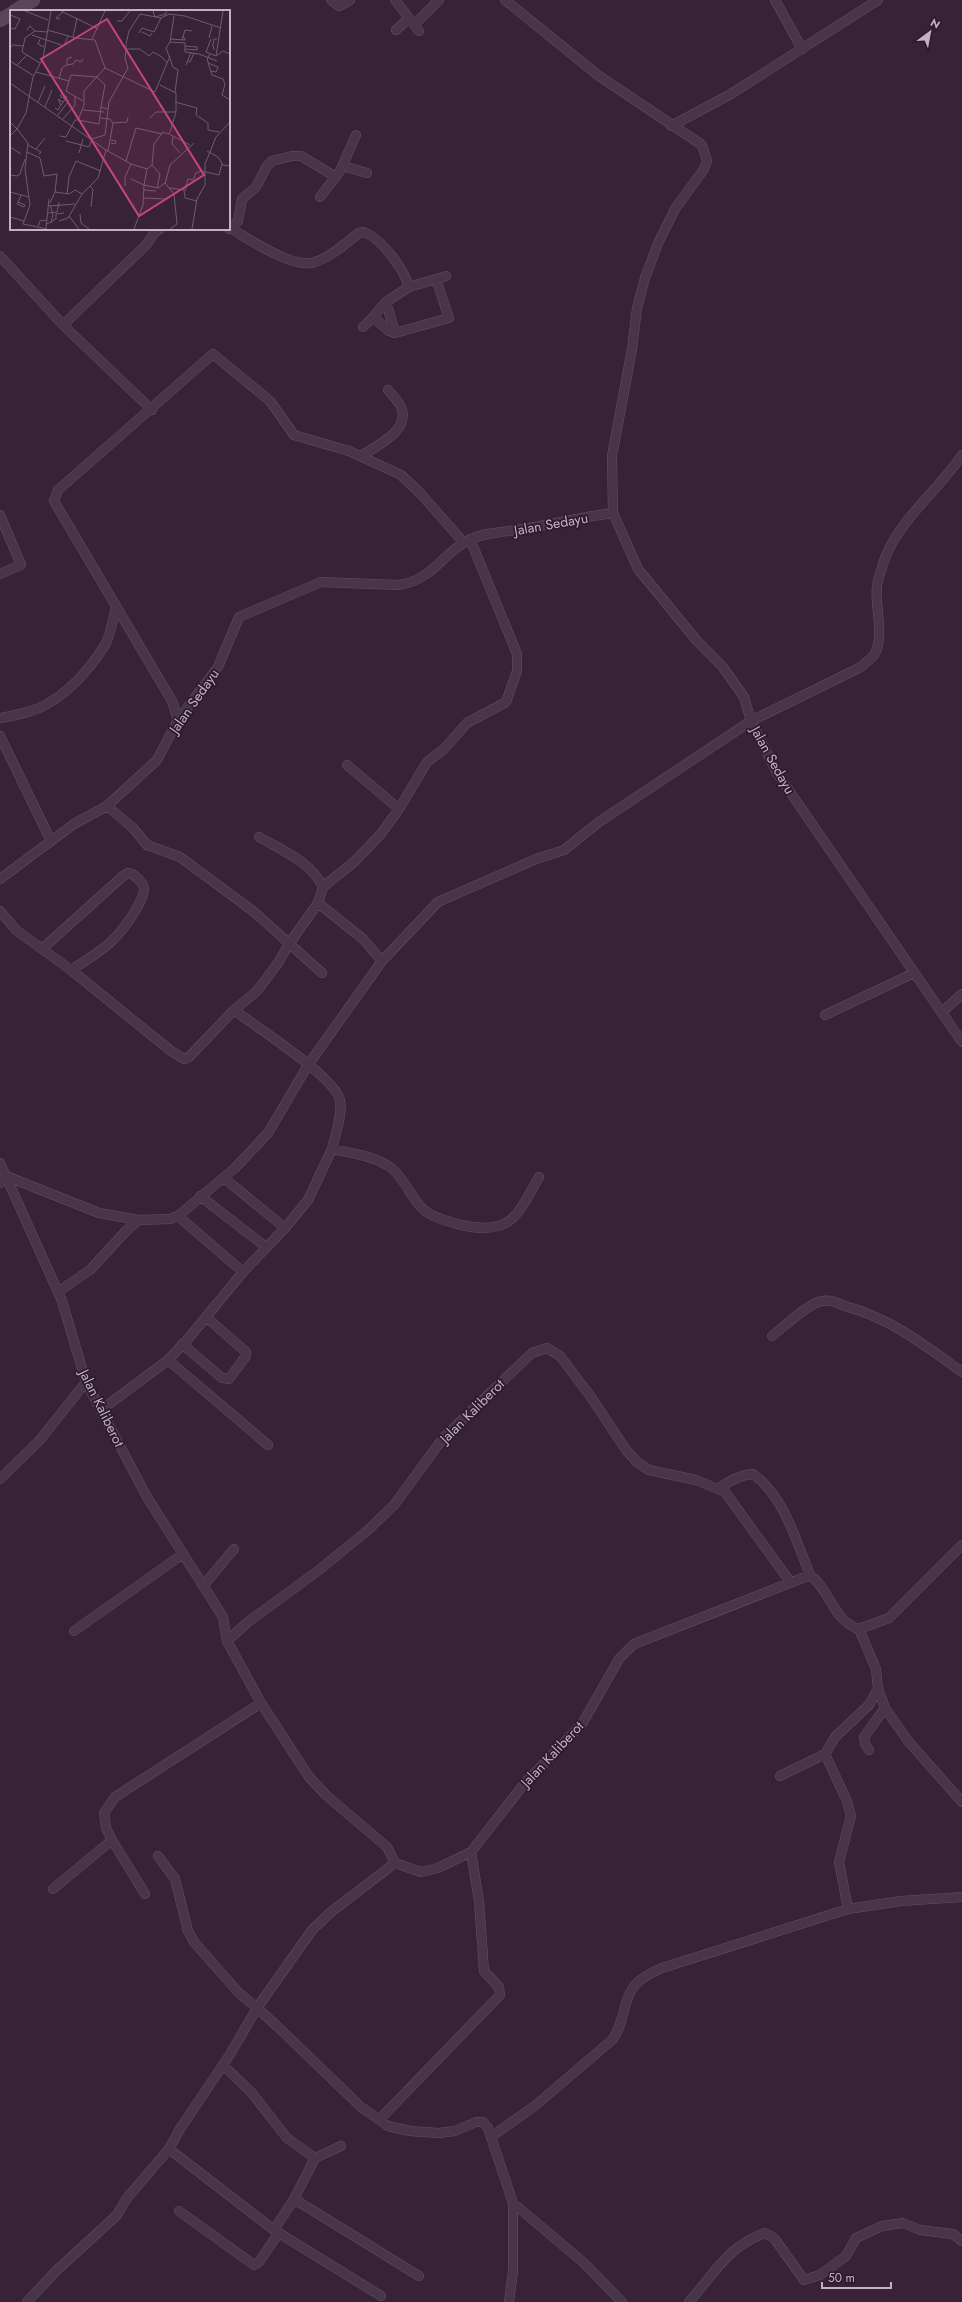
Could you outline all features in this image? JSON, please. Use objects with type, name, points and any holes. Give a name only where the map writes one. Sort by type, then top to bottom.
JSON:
[{"type":"main road","points":[[17,10],[33,0]]},
{"type":"main road","points":[[0,20],[10,15]]},
{"type":"street","points":[[331,0],[339,6],[350,0]]},
{"type":"street","points":[[395,0],[414,20],[419,31]]},
{"type":"street","points":[[396,30],[414,20],[439,0]]},
{"type":"street","points":[[505,0],[599,76],[702,146],[707,161],[700,177],[675,210],[645,278],[637,308],[632,349],[612,456],[613,513]]},
{"type":"street","points":[[775,0],[802,48]]},
{"type":"street","points":[[671,126],[732,94],[878,0]]},
{"type":"street","points":[[320,197],[336,177],[356,135]]},
{"type":"street","points":[[230,227],[238,221],[242,199],[256,187],[267,166],[272,162],[301,156],[336,177]]},
{"type":"street","points":[[342,166],[367,173]]},
{"type":"street","points":[[62,325],[146,245],[155,232],[158,230]]},
{"type":"street","points":[[230,230],[280,256],[305,263],[316,262],[359,233],[364,232],[372,236],[401,266],[409,287]]},
{"type":"street","points":[[0,256],[45,304],[62,325],[152,410]]},
{"type":"street","points":[[363,327],[386,302],[409,287],[446,276]]},
{"type":"street","points":[[373,317],[389,331],[395,333],[449,318],[436,279]]},
{"type":"street","points":[[386,302],[395,333]]},
{"type":"street","points":[[0,911],[16,930],[71,970],[170,1051],[184,1059],[189,1057],[234,1010],[257,991],[278,963],[289,944],[318,903],[323,887],[355,860],[380,835],[399,809],[427,762],[444,749],[467,722],[506,702],[519,663],[515,645],[467,541],[420,493],[400,475],[361,456],[294,435],[270,401],[238,377],[215,355],[58,490],[54,502],[172,701],[178,720]]},
{"type":"street","points":[[361,456],[398,430],[402,423],[402,409],[388,390]]},
{"type":"street","points":[[3,1180],[99,1213],[140,1220],[170,1219],[178,1216],[200,1196],[224,1178],[268,1133],[308,1065],[382,960],[438,902],[536,859],[564,850],[599,822],[751,721],[861,668],[875,654],[880,637],[877,609],[878,579],[888,550],[916,510],[949,475],[962,455]]},
{"type":"street","name":"Jalan Sedayu","points":[[0,879],[74,824],[107,806],[157,760],[178,720],[218,667],[239,617],[322,582],[399,585],[410,584],[420,580],[467,541],[556,524],[571,519],[613,513],[638,569],[697,641],[722,666],[744,698],[751,721],[777,773],[962,1042]]},
{"type":"street","points":[[0,515],[21,565],[0,574]]},
{"type":"street","points":[[0,718],[19,714],[52,702],[69,687],[88,668],[106,642],[116,608]]},
{"type":"street","points":[[0,736],[51,841]]},
{"type":"street","points":[[347,765],[399,809]]},
{"type":"street","points":[[107,806],[134,828],[147,845],[180,857],[253,911],[322,973]]},
{"type":"street","points":[[259,836],[302,862],[319,878],[323,887]]},
{"type":"street","points":[[42,949],[123,876],[128,873],[132,874],[143,884],[144,890],[127,925],[113,942],[71,970]]},
{"type":"street","points":[[318,903],[363,939],[382,960]]},
{"type":"street","points":[[825,1015],[914,972]]},
{"type":"street","points":[[942,1012],[962,994]]},
{"type":"street","points":[[101,1410],[168,1360],[243,1272],[285,1228],[309,1198],[332,1148],[340,1109],[339,1098],[327,1082],[308,1065],[234,1010]]},
{"type":"street","points":[[332,1148],[378,1161],[392,1168],[428,1213],[444,1221],[486,1230],[504,1225],[518,1214],[539,1177]]},
{"type":"street","name":"Jalan Kaliberot","points":[[0,1163],[3,1180],[58,1292],[86,1382],[147,1497],[223,1617],[226,1641],[261,1702],[309,1777],[327,1796],[386,1847],[395,1863],[421,1872],[438,1868],[471,1852],[524,1784],[582,1724],[625,1650],[634,1644],[810,1575]]},
{"type":"street","points":[[224,1178],[285,1228]]},
{"type":"street","points":[[200,1196],[266,1247]]},
{"type":"street","points":[[178,1216],[243,1272]]},
{"type":"street","points":[[58,1292],[90,1270],[126,1231],[140,1220]]},
{"type":"street","points":[[772,1336],[811,1305],[821,1301],[833,1301],[864,1311],[896,1326],[962,1372]]},
{"type":"street","points":[[182,1344],[222,1378],[229,1379],[246,1356],[246,1352],[206,1317]]},
{"type":"street","name":"Jalan Kaliberot","points":[[226,1641],[248,1622],[319,1570],[368,1530],[394,1505],[444,1437],[532,1353],[547,1348],[560,1356],[591,1397],[626,1450],[637,1462],[656,1472],[696,1480],[718,1489]]},
{"type":"street","points":[[168,1360],[268,1445]]},
{"type":"street","points":[[0,1479],[39,1441],[86,1382]]},
{"type":"street","points":[[718,1489],[735,1478],[745,1475],[753,1474],[765,1482],[782,1510],[810,1575],[823,1587],[843,1622],[859,1630],[876,1669],[878,1689],[886,1708],[908,1741],[962,1802]]},
{"type":"street","points":[[718,1489],[725,1492],[737,1506],[791,1583]]},
{"type":"street","points":[[859,1630],[889,1618],[894,1614],[962,1545]]},
{"type":"street","points":[[203,1586],[234,1549]]},
{"type":"street","points":[[74,1631],[183,1554]]},
{"type":"street","points":[[780,1776],[825,1754],[835,1737],[869,1705],[878,1689]]},
{"type":"street","points":[[145,1894],[112,1840],[106,1828],[104,1813],[115,1797],[261,1702]]},
{"type":"street","points":[[869,1750],[865,1744],[864,1737],[886,1708]]},
{"type":"street","points":[[825,1754],[847,1801],[851,1816],[839,1856],[848,1909]]},
{"type":"street","points":[[53,1889],[112,1840]]},
{"type":"street","points":[[379,2120],[500,1995],[499,1987],[484,1971],[479,1901],[471,1852]]},
{"type":"street","points":[[158,1856],[175,1879],[188,1931],[194,1942],[239,1993],[278,2026],[360,2107],[388,2126],[410,2131],[439,2132],[455,2130],[476,2122],[483,2122],[488,2128],[513,2203],[512,2271],[509,2302]]},
{"type":"street","points":[[27,2302],[55,2272],[117,2215],[131,2193],[169,2149],[180,2128],[223,2065],[257,2008],[312,1930],[331,1912],[395,1863]]},
{"type":"street","points":[[491,2137],[536,2105],[612,2040],[617,2034],[630,1991],[646,1975],[662,1968],[848,1909],[901,1901],[962,1897]]},
{"type":"street","points":[[223,2065],[251,2092],[287,2138],[315,2158]]},
{"type":"street","points":[[179,2211],[254,2265],[259,2262],[315,2158],[341,2146]]},
{"type":"street","points":[[169,2149],[276,2232],[381,2296]]},
{"type":"street","points":[[294,2198],[418,2276]]},
{"type":"street","points":[[513,2203],[584,2262],[622,2302]]},
{"type":"street","points":[[690,2302],[731,2251],[749,2238],[764,2233],[774,2238],[804,2280],[820,2275],[851,2251],[856,2238],[882,2226],[903,2223],[920,2230],[952,2234],[962,2241]]}]
